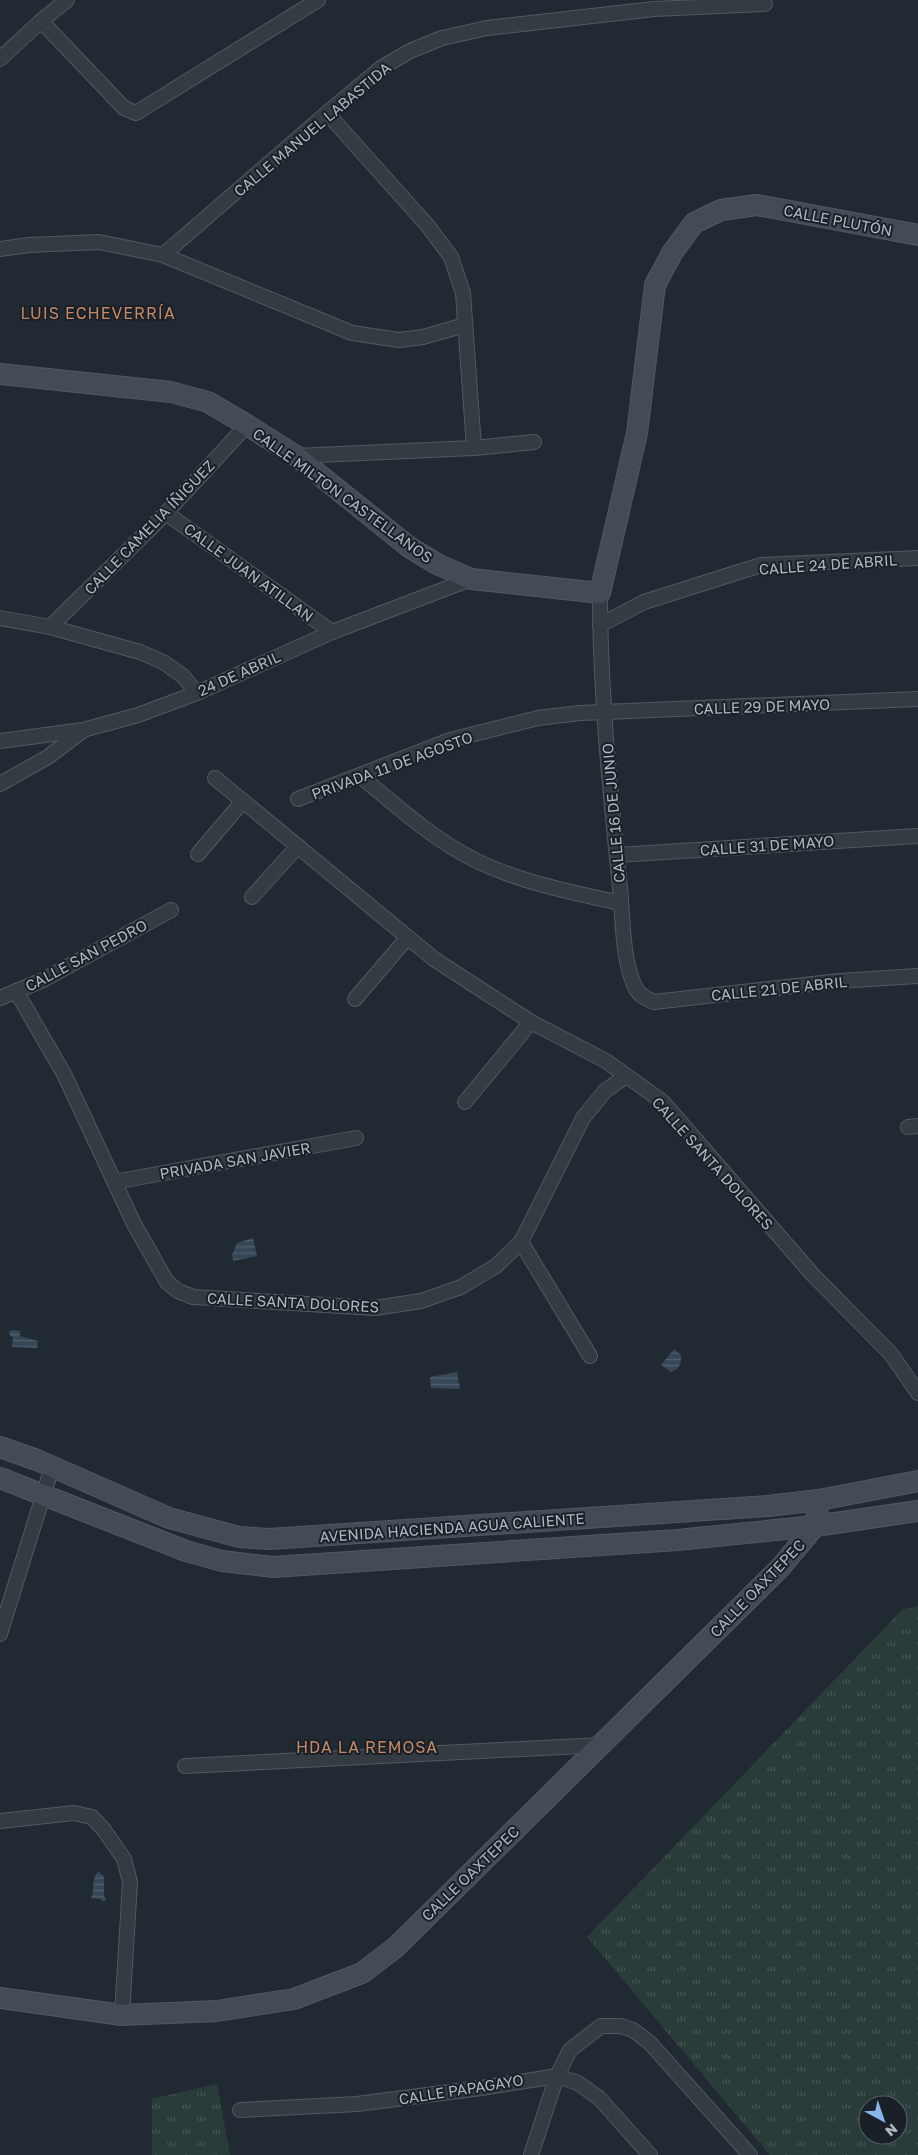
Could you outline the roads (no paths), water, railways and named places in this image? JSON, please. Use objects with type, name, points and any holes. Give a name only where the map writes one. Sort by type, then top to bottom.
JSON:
[{"type":"main road","name":"CALLE PLUTÓN","points":[[600,593],[637,433],[656,285],[672,253],[694,223],[721,210],[757,205],[918,235]]},
{"type":"main road","name":"CALLE MILTON CASTELLANOS","points":[[0,374],[171,392],[208,402],[247,424],[296,456],[409,547],[437,564],[471,579],[600,593]]},
{"type":"main road","name":"AVENIDA HACIENDA AGUA CALIENTE","points":[[0,1447],[52,1467],[170,1518],[238,1537],[269,1539],[768,1506],[819,1500],[918,1481]]},
{"type":"main road","name":"AVENIDA HACIENDA AGUA CALIENTE","points":[[0,1478],[186,1551],[222,1561],[273,1567],[678,1540],[815,1526],[918,1511]]},
{"type":"main road","name":"CALLE OAXTEPEC","points":[[0,1998],[122,2015],[217,2011],[294,1999],[362,1973],[396,1946],[780,1568],[815,1526],[819,1500]]},
{"type":"street","points":[[0,60],[41,21],[67,0]]},
{"type":"street","points":[[41,21],[124,108],[136,113],[318,0]]},
{"type":"street","name":"CALLE MANUEL LABASTIDA","points":[[163,255],[327,113],[382,68],[410,51],[442,38],[487,28],[654,4],[765,4]]},
{"type":"street","points":[[327,113],[428,226],[451,257],[463,293],[474,448]]},
{"type":"street","points":[[0,249],[29,244],[99,242],[163,255],[352,333],[399,340],[423,338],[465,325]]},
{"type":"street","name":"CALLE CAMELIA ÍÑIGUEZ","points":[[50,627],[166,513],[247,424]]},
{"type":"street","points":[[296,456],[474,448],[534,442]]},
{"type":"street","name":"CALLE JUAN ATILLAN","points":[[166,513],[332,632]]},
{"type":"street","name":"CALLE 24 DE ABRIL","points":[[600,625],[644,602],[761,566],[918,558]]},
{"type":"street","name":"24 DE ABRIL","points":[[0,742],[83,730],[138,715],[197,693],[332,632],[471,579]]},
{"type":"street","points":[[600,593],[600,625]]},
{"type":"street","points":[[0,618],[50,627],[122,646],[163,662],[183,676],[197,693]]},
{"type":"street","name":"CALLE 16 DE JUNIO","points":[[600,625],[616,855],[628,965],[636,990],[642,996]]},
{"type":"street","name":"CALLE 29 DE MAYO","points":[[605,712],[918,699]]},
{"type":"street","name":"PRIVADA 11 DE AGOSTO","points":[[298,799],[450,740],[538,718],[605,712]]},
{"type":"street","points":[[0,784],[48,757],[83,730]]},
{"type":"street","points":[[360,776],[431,834],[472,858],[567,892],[621,903]]},
{"type":"street","points":[[215,778],[434,959],[531,1022],[606,1061],[626,1076]]},
{"type":"street","points":[[198,854],[243,801]]},
{"type":"street","name":"CALLE 31 DE MAYO","points":[[616,855],[918,836]]},
{"type":"street","points":[[252,897],[298,846]]},
{"type":"street","name":"CALLE SAN PEDRO","points":[[0,998],[43,980],[171,910]]},
{"type":"street","points":[[355,999],[408,937]]},
{"type":"street","name":"CALLE 21 DE ABRIL","points":[[642,996],[654,1002],[839,981],[918,976]]},
{"type":"street","name":"CALLE SANTA DOLORES","points":[[16,991],[64,1074],[134,1224],[167,1282],[178,1291],[193,1297],[375,1308],[421,1301],[461,1287],[496,1266],[521,1242],[583,1118],[604,1092],[626,1076],[663,1102],[813,1275],[891,1354],[918,1393]]},
{"type":"street","points":[[464,1102],[531,1022]]},
{"type":"street","name":"PRIVADA SAN JAVIER","points":[[114,1182],[356,1138]]},
{"type":"street","points":[[521,1242],[590,1356]]},
{"type":"street","points":[[0,1634],[52,1467]]},
{"type":"street","points":[[185,1766],[601,1745]]},
{"type":"street","points":[[0,1821],[74,1813],[92,1817],[104,1830],[124,1859],[130,1882],[122,2015]]},
{"type":"street","points":[[531,2155],[557,2076],[570,2050],[602,2026],[621,2026],[633,2030],[650,2043],[750,2155]]},
{"type":"street","name":"CALLE PAPAGAYO","points":[[240,2110],[357,2104],[557,2076],[578,2083],[599,2098],[650,2155]]},
{"type":"water","points":[[253,1238],[257,1256],[233,1261],[232,1255],[237,1243]]},
{"type":"water","points":[[12,1330],[20,1331],[20,1336],[38,1341],[37,1348],[12,1347],[13,1337],[10,1336],[9,1332]]},
{"type":"water","points":[[674,1349],[681,1355],[681,1361],[678,1368],[671,1372],[661,1365]]},
{"type":"water","points":[[457,1372],[460,1389],[431,1388],[430,1377]]},
{"type":"water","points":[[98,1872],[104,1876],[104,1896],[106,1899],[104,1902],[100,1899],[91,1898]]},
{"type":"district","name":"LUIS ECHEVERRÍA","points":[[98,313]]},
{"type":"district","name":"HDA LA REMOSA","points":[[367,1747]]}]
